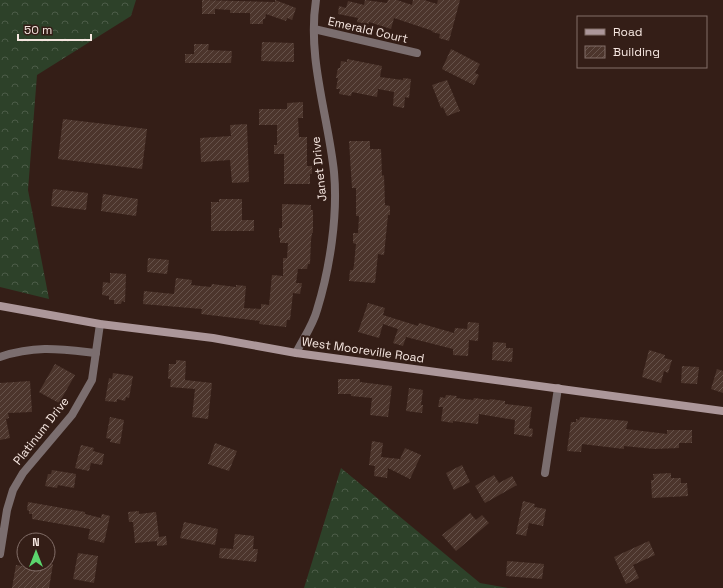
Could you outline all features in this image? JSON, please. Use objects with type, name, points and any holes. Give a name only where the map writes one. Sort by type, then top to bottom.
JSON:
[{"type":"main road","name":"West Mooreville Road","points":[[0,306],[100,324],[213,338],[296,353],[723,411]]},
{"type":"street","name":"Janet Drive","points":[[296,353],[317,311],[329,260],[335,209],[334,171],[315,50],[314,29],[316,0]]},
{"type":"street","name":"Emerald Court","points":[[314,29],[417,53]]},
{"type":"street","name":"Platinum Drive","points":[[0,554],[7,510],[13,490],[23,474],[75,409],[92,380],[100,324]]},
{"type":"street","points":[[0,357],[33,349],[59,348],[96,353]]},
{"type":"street","points":[[545,473],[558,388]]},
{"type":"green space","points":[[0,0],[136,0],[131,16],[37,75],[28,190],[49,299],[0,287]]},
{"type":"green space","points":[[341,468],[480,583],[508,588],[304,588]]},
{"type":"building","points":[[202,0],[275,2],[275,0],[296,8],[292,20],[287,18],[286,21],[266,14],[265,19],[263,19],[263,24],[250,24],[250,13],[230,13],[230,10],[215,9],[215,14],[202,14]]},
{"type":"building","points":[[365,0],[387,3],[388,0],[397,0],[412,5],[413,0],[424,0],[437,4],[438,0],[460,0],[449,41],[439,38],[440,34],[432,32],[433,31],[394,18],[391,29],[369,22],[369,24],[357,22],[358,18],[338,14],[339,6],[346,8],[348,1],[364,5]]},
{"type":"building","points":[[262,42],[294,43],[294,62],[261,61]]},
{"type":"building","points":[[194,44],[209,44],[208,50],[232,51],[231,63],[185,63],[185,54],[194,54]]},
{"type":"building","points":[[451,49],[480,64],[475,73],[479,75],[474,85],[442,69]]},
{"type":"building","points":[[347,59],[382,66],[380,77],[403,80],[403,78],[411,79],[409,98],[405,97],[404,108],[393,106],[394,92],[378,89],[377,97],[352,92],[351,96],[339,94],[340,89],[336,89],[338,68],[340,68],[341,61],[347,62]]},
{"type":"building","points":[[447,80],[460,111],[447,116],[443,107],[441,108],[432,85]]},
{"type":"building","points":[[303,102],[303,118],[298,118],[299,137],[307,137],[307,166],[312,166],[310,184],[284,184],[284,154],[274,154],[274,145],[277,145],[277,125],[259,125],[259,109],[287,109],[287,103]]},
{"type":"building","points":[[63,119],[147,129],[142,169],[58,159]]},
{"type":"building","points":[[247,124],[249,182],[232,183],[230,160],[201,162],[200,138],[231,136],[230,125]]},
{"type":"building","points":[[349,141],[370,141],[370,149],[381,149],[385,205],[390,206],[390,215],[388,215],[384,255],[378,254],[375,283],[349,281],[350,270],[353,270],[354,265],[356,244],[353,243],[353,233],[358,233],[359,216],[356,216],[356,188],[352,188]]},
{"type":"building","points":[[53,189],[88,193],[86,210],[51,206]]},
{"type":"building","points":[[103,194],[138,199],[136,216],[101,211]]},
{"type":"building","points":[[219,199],[242,199],[242,220],[254,220],[254,231],[211,231],[211,202],[219,202]]},
{"type":"building","points":[[282,204],[311,205],[311,210],[313,210],[313,233],[311,240],[310,264],[308,264],[307,269],[298,269],[296,283],[302,283],[300,294],[293,293],[290,320],[287,320],[286,327],[259,324],[260,321],[201,314],[202,309],[143,304],[144,291],[174,294],[176,278],[192,280],[191,285],[211,287],[212,284],[236,287],[236,285],[246,286],[244,308],[261,309],[261,304],[269,305],[272,275],[283,276],[283,258],[287,258],[288,243],[280,243],[279,238],[279,228],[282,228]]},
{"type":"building","points":[[148,258],[169,260],[167,274],[147,272]]},
{"type":"building","points":[[110,273],[126,274],[125,302],[122,301],[121,304],[114,304],[114,300],[109,300],[109,296],[102,295],[103,282],[110,283]]},
{"type":"building","points":[[368,303],[385,308],[383,315],[418,326],[419,323],[454,333],[455,328],[467,329],[468,322],[479,323],[478,341],[469,340],[468,356],[453,355],[453,349],[406,337],[403,346],[393,343],[398,329],[383,324],[379,338],[358,332]]},
{"type":"building","points":[[493,342],[506,343],[506,348],[513,348],[512,362],[492,360]]},
{"type":"building","points":[[649,350],[665,355],[664,358],[672,360],[668,373],[664,371],[661,383],[642,377]]},
{"type":"building","points":[[176,360],[186,361],[185,380],[212,383],[208,419],[192,417],[195,389],[170,387],[171,379],[168,379],[169,364],[176,364]]},
{"type":"building","points":[[55,364],[75,375],[59,403],[39,392]]},
{"type":"building","points":[[682,366],[699,367],[697,384],[681,383]]},
{"type":"building","points":[[717,369],[723,371],[723,393],[711,389]]},
{"type":"building","points":[[113,373],[133,376],[129,398],[126,397],[125,401],[117,399],[117,402],[105,401],[109,378],[112,379]]},
{"type":"building","points":[[338,379],[360,379],[360,382],[392,386],[388,417],[370,415],[372,398],[351,396],[351,394],[338,394]]},
{"type":"building","points":[[30,381],[32,412],[8,413],[9,418],[6,419],[10,438],[0,440],[0,383]]},
{"type":"building","points":[[409,388],[423,390],[421,405],[423,405],[422,413],[406,411]]},
{"type":"building","points":[[446,395],[473,400],[474,398],[505,401],[505,404],[532,407],[529,428],[533,429],[532,437],[514,434],[515,420],[479,414],[478,424],[441,421],[443,407],[438,407],[440,397],[445,398]]},
{"type":"building","points":[[110,417],[124,420],[120,444],[110,442],[111,439],[106,438]]},
{"type":"building","points":[[580,417],[628,421],[626,429],[667,434],[667,430],[692,430],[692,443],[679,443],[679,448],[654,449],[624,446],[624,449],[582,444],[581,452],[567,451],[571,422],[576,422],[576,419],[579,420]]},
{"type":"building","points":[[372,441],[383,443],[381,457],[400,459],[405,448],[421,455],[410,479],[388,468],[387,478],[374,476],[375,466],[369,465]]},
{"type":"building","points":[[215,443],[237,451],[229,471],[208,464]]},
{"type":"building","points":[[81,445],[94,448],[93,451],[104,454],[102,465],[91,463],[89,471],[75,468]]},
{"type":"building","points":[[462,465],[470,482],[454,490],[446,473]]},
{"type":"building","points":[[52,470],[76,474],[74,488],[58,485],[57,488],[45,486],[48,474],[51,474]]},
{"type":"building","points":[[671,473],[671,478],[681,478],[681,483],[687,483],[688,496],[652,498],[651,480],[654,480],[653,474]]},
{"type":"building","points":[[494,475],[499,483],[512,476],[517,485],[485,503],[475,486]]},
{"type":"building","points":[[523,501],[535,504],[534,507],[546,509],[543,526],[529,523],[526,536],[516,534]]},
{"type":"building","points":[[28,502],[85,512],[85,514],[101,518],[102,514],[110,516],[104,543],[88,539],[90,529],[32,519],[32,514],[29,514],[29,511],[27,510]]},
{"type":"building","points":[[139,511],[139,514],[156,512],[159,537],[166,536],[167,545],[157,546],[157,541],[135,543],[133,522],[129,522],[128,512]]},
{"type":"building","points":[[470,513],[476,520],[482,515],[489,523],[456,551],[442,535]]},
{"type":"building","points":[[184,522],[218,529],[215,545],[180,538]]},
{"type":"building","points":[[235,534],[254,536],[253,549],[258,549],[256,562],[219,558],[220,548],[233,549]]},
{"type":"building","points":[[649,541],[655,555],[633,565],[639,578],[626,584],[614,557]]},
{"type":"building","points":[[78,553],[98,556],[94,583],[73,579]]},
{"type":"building","points":[[507,561],[544,564],[542,579],[506,576]]},
{"type":"building","points":[[16,565],[16,572],[52,572],[49,588],[12,588]]}]
